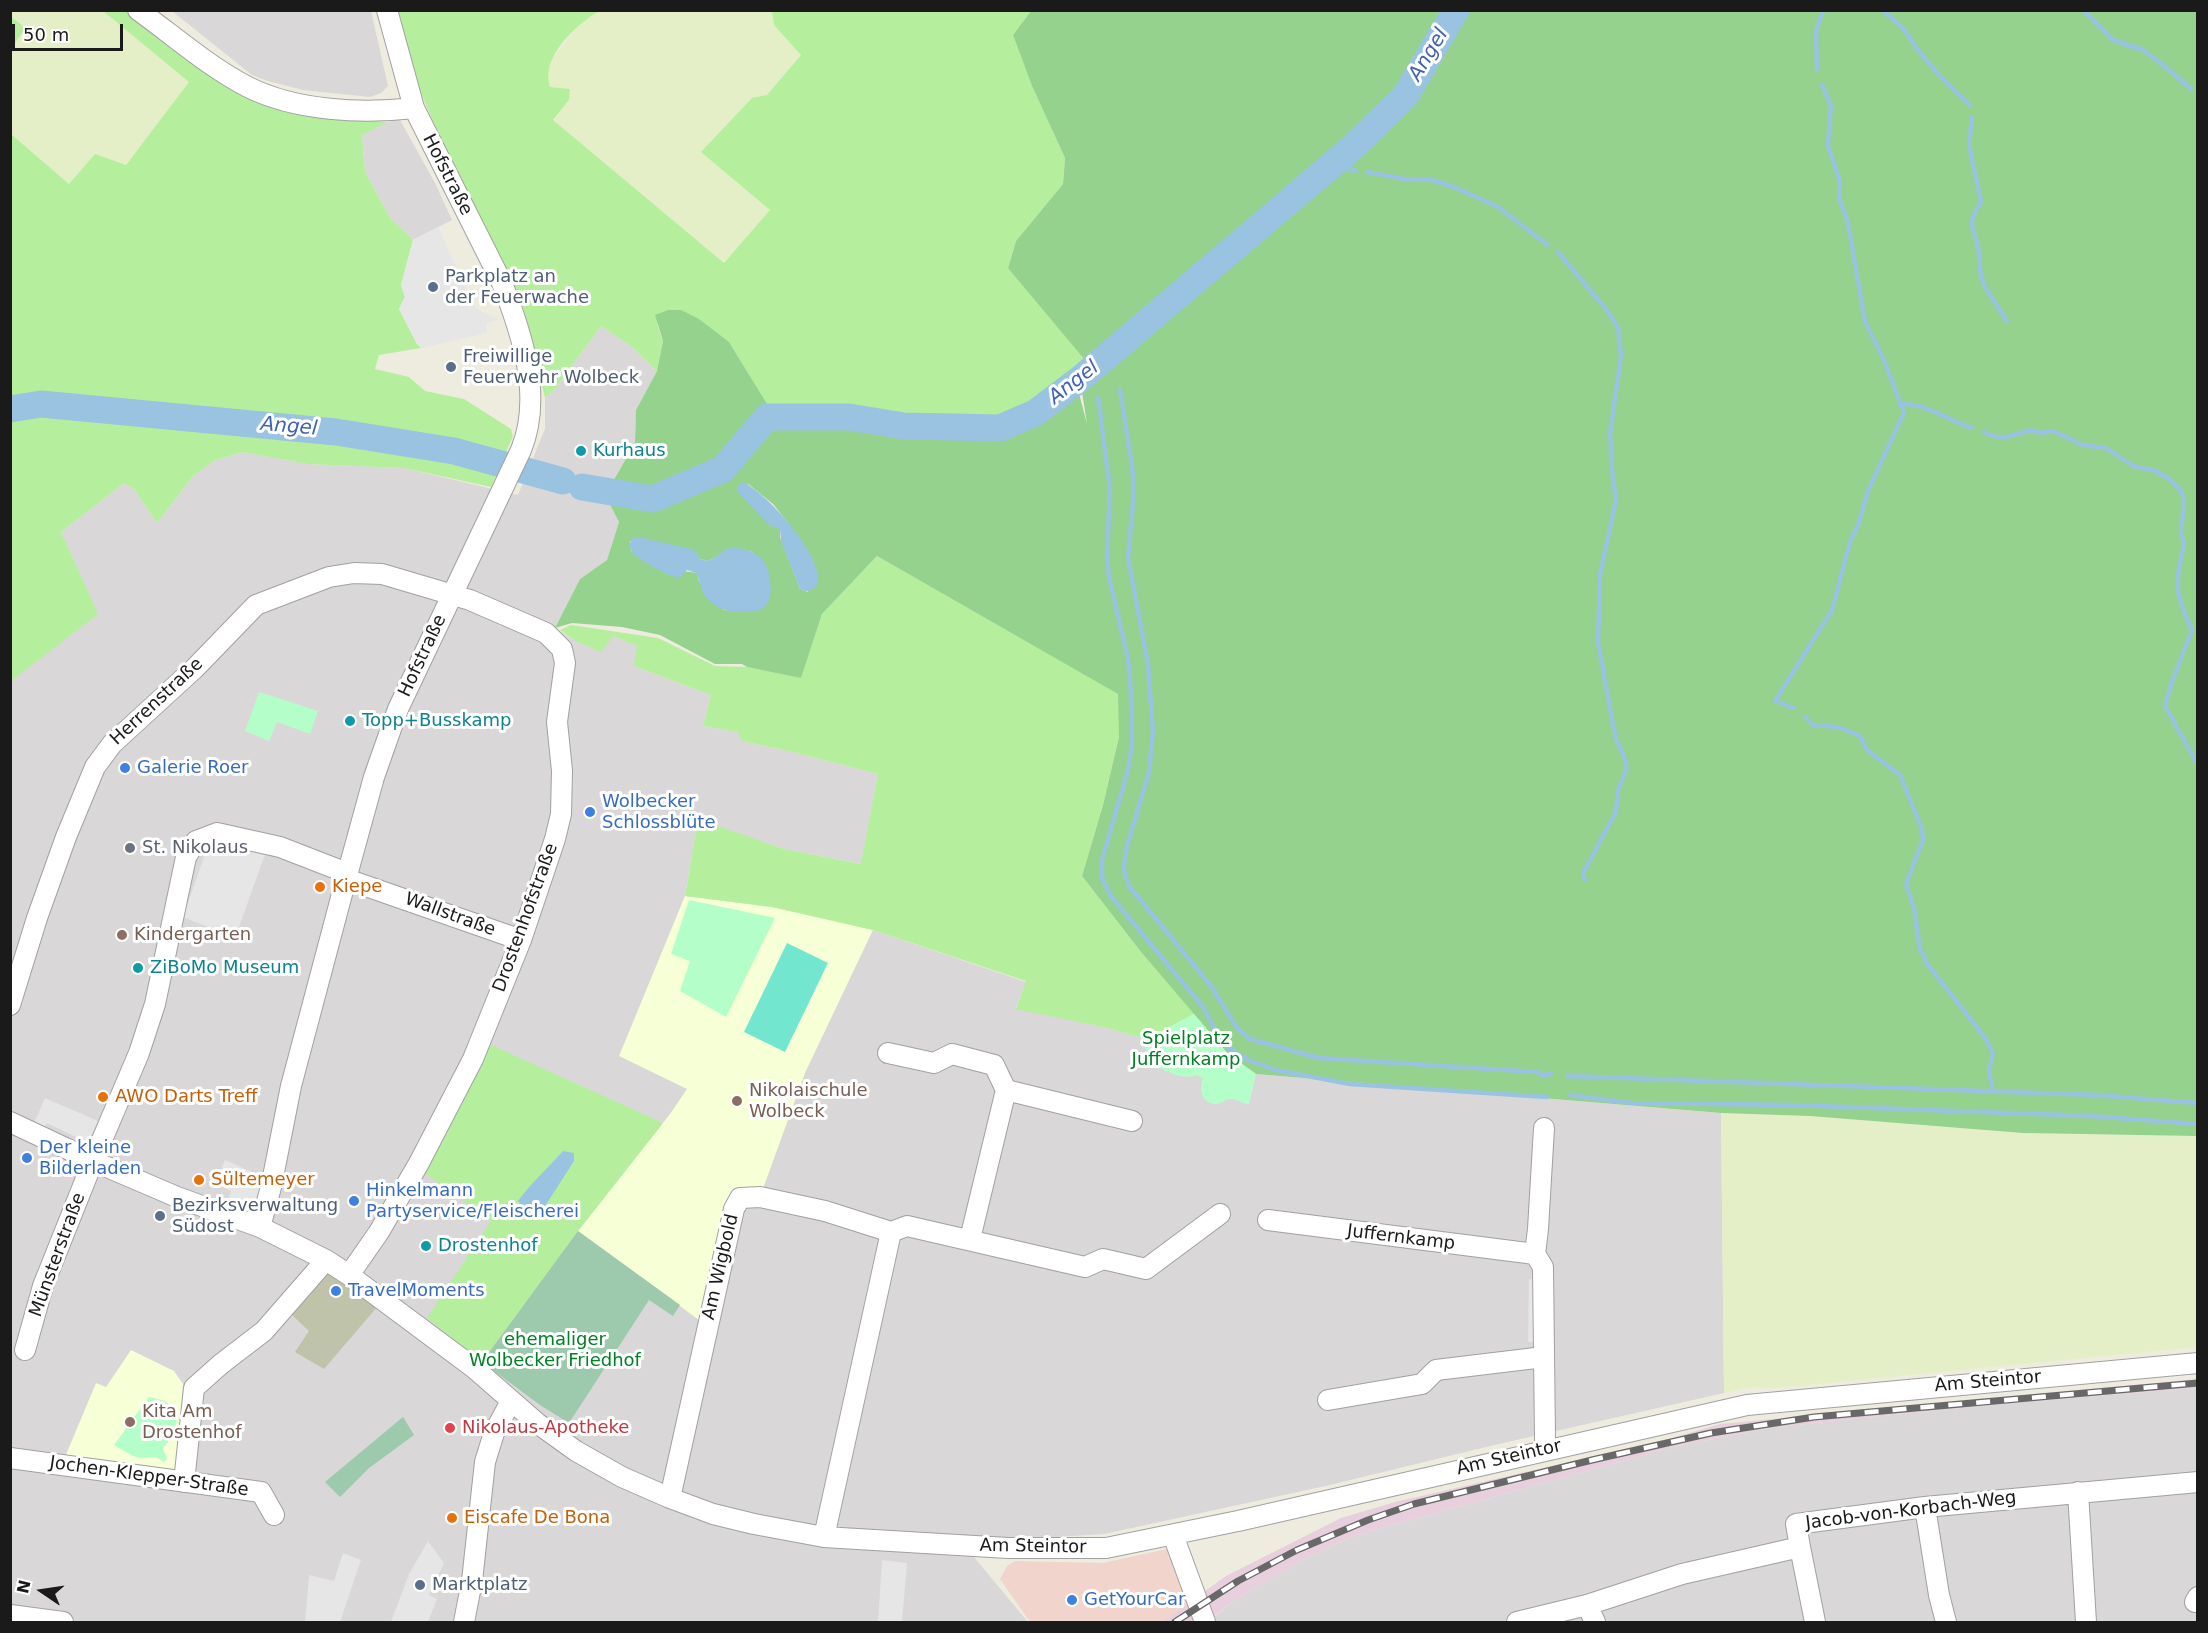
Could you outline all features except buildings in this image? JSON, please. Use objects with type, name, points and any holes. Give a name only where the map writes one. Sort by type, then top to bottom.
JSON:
[{"type":"street","points":[[138,10],[227,74],[264,94],[301,104],[340,110],[376,112],[414,108]]},
{"type":"street","name":"Hofstraße","points":[[260,1227],[271,1187],[291,1086],[383,747],[398,709],[521,450],[529,427],[530,393],[525,358],[512,310],[502,283],[414,108],[387,10]]},
{"type":"street","name":"Herrenstraße","points":[[10,1005],[37,918],[66,837],[95,767],[112,744],[195,668],[256,605],[329,577],[354,573],[382,574],[451,595]]},
{"type":"street","name":"Drostenhofstraße","points":[[349,1275],[379,1232],[419,1163],[473,1059],[520,940],[555,839],[561,814],[562,771],[557,722],[565,663],[562,649],[546,633],[470,600],[451,595]]},
{"type":"street","name":"Wallstraße","points":[[93,1161],[140,1053],[155,1004],[186,857],[196,841],[217,833],[280,847],[347,876],[520,940]]},
{"type":"street","points":[[888,1053],[934,1063],[952,1054],[994,1065],[1006,1090],[970,1239]]},
{"type":"street","points":[[1006,1090],[1132,1121]]},
{"type":"street","points":[[10,1122],[177,1197],[260,1227]]},
{"type":"street","points":[[1544,1128],[1535,1254],[1543,1267],[1547,1449]]},
{"type":"street","name":"Münsterstraße","points":[[25,1350],[43,1286],[93,1161]]},
{"type":"street","name":"Am Wigbold","points":[[670,1498],[734,1209],[740,1198],[760,1197],[825,1211],[891,1232],[907,1226],[1085,1267],[1103,1259],[1146,1269],[1220,1214]]},
{"type":"street","name":"Juffernkamp","points":[[1268,1220],[1535,1254]]},
{"type":"street","name":"Am Steintor","points":[[260,1227],[326,1260],[349,1275],[474,1368],[511,1401],[576,1451],[622,1477],[713,1514],[824,1538],[1008,1548],[1106,1548],[1173,1535],[1747,1405],[2198,1363]]},
{"type":"street","points":[[824,1538],[891,1232]]},
{"type":"street","points":[[184,1482],[194,1388],[264,1331],[326,1260]]},
{"type":"street","points":[[1328,1400],[1422,1384],[1436,1370],[1544,1357]]},
{"type":"street","points":[[464,1623],[485,1462],[494,1433],[511,1401]]},
{"type":"street","name":"Jochen-Klepper-Straße","points":[[10,1458],[261,1492],[274,1515]]},
{"type":"street","name":"Jacob-von-Korbach-Weg","points":[[1517,1623],[1591,1614],[1682,1574],[1800,1547],[1796,1524],[2078,1492],[2198,1482]]},
{"type":"street","points":[[2078,1492],[2086,1623]]},
{"type":"street","points":[[1925,1508],[1946,1623]]},
{"type":"street","points":[[1173,1535],[1205,1623]]},
{"type":"street","points":[[1800,1547],[1815,1623]]},
{"type":"street","points":[[10,1615],[63,1623]]},
{"type":"shaded area","points":[[11,11],[103,11],[190,82],[125,165],[70,185],[11,134],[10,48],[26,28],[11,16]]},
{"type":"shaded area","points":[[172,11],[371,11],[388,86],[381,93],[370,97],[303,90],[268,81],[252,75]]},
{"type":"shaded area","points":[[599,11],[772,11],[774,25],[801,54],[767,95],[770,210],[724,263],[553,120],[569,100],[570,89],[550,87],[546,76],[550,61],[580,23]]},
{"type":"shaded area","points":[[400,120],[435,183],[452,220],[413,240],[390,218],[365,172],[362,134],[387,122]]},
{"type":"shaded area","name":"Parkplatz an der Feuerwache","points":[[438,227],[475,308],[499,320],[486,323],[487,333],[421,348],[399,309],[405,297],[401,285],[413,240]]},
{"type":"shaded area","points":[[601,326],[632,347],[657,371],[636,410],[635,443],[605,494],[619,522],[607,560],[580,579],[555,628],[574,640],[613,636],[638,646],[634,666],[711,695],[703,726],[739,732],[742,741],[878,774],[862,864],[784,849],[698,820],[685,895],[772,907],[873,930],[1026,982],[1016,1008],[1147,1039],[1194,1014],[1228,1054],[1256,1074],[1721,1113],[1724,1393],[1330,1485],[1104,1534],[993,1541],[958,1538],[1028,1622],[11,1622],[10,681],[97,614],[61,532],[124,483],[134,489],[157,523],[193,476],[215,460],[243,452],[307,464],[404,468],[518,495],[545,429],[545,398],[555,389]]},
{"type":"shaded area","points":[[743,482],[779,512],[803,543],[817,572],[818,584],[812,590],[800,589],[781,541],[780,529],[769,525],[738,492],[738,485]]},
{"type":"shaded area","points":[[638,537],[691,549],[700,559],[708,561],[729,548],[751,551],[762,559],[769,573],[771,586],[767,604],[760,610],[750,612],[736,612],[718,607],[704,594],[696,573],[687,570],[680,577],[676,577],[655,568],[635,555],[630,543],[632,538]]},
{"type":"shaded area","points":[[223,840],[267,849],[235,938],[183,917],[207,848]]},
{"type":"shaded area","name":"Nikolaischule Wolbeck","points":[[685,896],[772,907],[873,930],[805,1073],[760,1197],[740,1198],[707,1326],[578,1231],[687,1089],[619,1056]]},
{"type":"shaded area","points":[[787,943],[828,963],[785,1052],[744,1032]]},
{"type":"shaded area","points":[[45,1098],[98,1121],[86,1147],[74,1141],[76,1137],[47,1123],[44,1128],[34,1123]]},
{"type":"shaded area","points":[[1721,1113],[1810,1116],[2023,1133],[2197,1136],[2197,1347],[1775,1388],[1753,1387],[1724,1393]]},
{"type":"shaded area","points":[[563,1151],[574,1153],[574,1161],[538,1217],[527,1214],[518,1201]]},
{"type":"shaded area","points":[[225,1160],[266,1178],[262,1196],[254,1205],[242,1210],[226,1205],[231,1191],[215,1183]]},
{"type":"shaded area","points":[[326,1272],[377,1307],[324,1369],[295,1352],[309,1331],[290,1313],[311,1294]]},
{"type":"shaded area","points":[[1529,1279],[1539,1280],[1538,1342],[1528,1342]]},
{"type":"shaded area","name":"Kita Am Drostenhof","points":[[131,1350],[174,1371],[183,1384],[178,1470],[65,1457],[96,1383],[106,1387]]},
{"type":"shaded area","points":[[2197,1379],[2197,1388],[2009,1403],[1768,1428],[1669,1448],[1354,1536],[1308,1557],[1232,1602],[1207,1622],[1162,1622],[1226,1576],[1341,1518],[1395,1502],[1665,1440],[1720,1424]]},
{"type":"shaded area","points":[[2197,1388],[2197,1622],[1208,1622],[1232,1602],[1308,1557],[1354,1536],[1669,1448],[1768,1428],[2009,1403]]},
{"type":"shaded area","name":"Marktplatz","points":[[428,1541],[444,1563],[429,1595],[437,1599],[428,1622],[391,1622],[409,1574]]},
{"type":"shaded area","points":[[1167,1549],[1189,1603],[1162,1622],[1030,1622],[1000,1579],[1007,1566],[1015,1561],[1103,1563]]},
{"type":"shaded area","points":[[343,1553],[361,1560],[340,1622],[305,1622],[309,1575],[334,1581]]},
{"type":"shaded area","points":[[882,1560],[907,1563],[902,1622],[878,1622]]},
{"type":"green space","points":[[103,11],[127,11],[173,41],[327,117],[387,122],[362,135],[365,172],[390,218],[413,240],[401,285],[405,297],[399,309],[421,348],[379,355],[375,369],[409,377],[425,391],[464,399],[511,429],[513,436],[491,487],[404,468],[307,464],[243,452],[215,460],[193,476],[157,523],[134,489],[124,483],[61,532],[98,614],[11,681],[11,134],[69,184],[95,154],[126,165],[189,82]]},
{"type":"green space","points":[[393,11],[599,11],[571,33],[555,53],[550,64],[548,76],[550,87],[570,89],[569,100],[553,120],[724,263],[770,210],[701,152],[752,98],[767,95],[801,55],[774,25],[772,11],[1031,11],[1013,35],[1032,86],[1065,158],[1063,184],[1016,241],[1008,267],[1084,359],[1024,409],[983,420],[913,420],[850,411],[769,407],[729,342],[657,324],[663,341],[657,371],[632,347],[601,326],[555,389],[545,398],[523,307],[425,103]]},
{"type":"green space","points":[[1031,11],[2197,11],[2197,1136],[2023,1133],[1810,1116],[1721,1113],[1256,1074],[1228,1054],[1141,952],[1082,876],[1103,805],[1119,737],[1118,694],[877,556],[822,614],[801,678],[742,664],[715,664],[660,635],[622,627],[572,623],[555,628],[580,579],[607,560],[619,522],[605,495],[635,443],[636,410],[657,371],[663,341],[655,315],[668,310],[681,310],[699,319],[729,342],[769,407],[772,421],[999,434],[1043,413],[1077,386],[1087,424],[1080,379],[1084,359],[1008,268],[1016,241],[1063,184],[1065,158],[1032,86],[1013,35]],"holes":[[[747,483],[773,504],[789,524],[808,592],[800,589],[780,537],[780,529]],[[630,541],[696,553],[700,559],[708,561],[733,548],[753,552],[748,612],[724,610],[699,581],[697,573],[684,571],[680,577],[631,551]]]},
{"type":"green space","points":[[10,16],[26,28],[11,48],[10,48]]},
{"type":"green space","points":[[877,556],[1119,694],[1119,737],[1103,805],[1082,876],[1141,952],[1194,1014],[1147,1039],[1103,1027],[1016,1009],[1026,981],[873,930],[772,907],[685,896],[698,819],[784,849],[861,864],[878,774],[742,741],[738,732],[703,726],[711,695],[634,666],[637,646],[613,636],[601,652],[574,640],[560,630],[571,625],[658,638],[715,666],[747,667],[801,677],[822,614]]},
{"type":"green space","points":[[259,692],[318,711],[310,734],[277,722],[269,741],[245,731]]},
{"type":"green space","points":[[689,900],[775,918],[726,1017],[680,991],[690,961],[671,954]]},
{"type":"green space","name":"Spielplatz Juffernkamp","points":[[1194,1014],[1228,1054],[1256,1074],[1249,1104],[1230,1099],[1218,1104],[1207,1102],[1201,1091],[1203,1079],[1197,1075],[1177,1075],[1145,1063],[1147,1039]]},
{"type":"green space","points":[[489,1044],[663,1123],[578,1231],[482,1362],[427,1318],[491,1221],[419,1169]]},
{"type":"green space","name":"ehemaliger Wolbecker Friedhof","points":[[578,1231],[680,1305],[673,1316],[649,1300],[569,1423],[540,1405],[482,1362]]},
{"type":"green space","points":[[149,1397],[165,1401],[177,1414],[174,1432],[163,1448],[167,1459],[164,1462],[156,1457],[133,1456],[114,1445]]},
{"type":"green space","points":[[403,1417],[414,1435],[369,1468],[340,1497],[325,1482]]},
{"type":"waterway","name":"Angel","points":[[582,487],[653,499],[723,469],[767,417],[849,417],[904,426],[1000,428],[1035,413],[1080,379],[1353,147],[1406,95],[1456,10]]},
{"type":"waterway","points":[[1817,70],[1816,31],[1823,10]]},
{"type":"waterway","points":[[1882,10],[1903,28],[1939,75],[1970,105]]},
{"type":"waterway","points":[[2083,10],[2113,40],[2143,50],[2191,89]]},
{"type":"waterway","points":[[1794,708],[1775,701],[1832,610],[1850,542],[1858,525],[1869,488],[1904,413],[1884,360],[1865,322],[1846,216],[1839,199],[1840,182],[1828,145],[1831,105],[1822,85]]},
{"type":"waterway","points":[[1972,117],[1969,145],[1981,202],[1972,224],[1978,247],[1980,271],[1984,285],[2007,321]]},
{"type":"waterway","points":[[1337,161],[1345,168],[1356,171]]},
{"type":"waterway","points":[[1367,172],[1405,179],[1432,180],[1454,187],[1498,207],[1548,245]]},
{"type":"waterway","points":[[1558,252],[1606,309],[1618,327],[1621,356],[1610,433],[1616,500],[1600,575],[1598,642],[1616,739],[1626,762],[1626,771],[1618,790],[1616,812],[1583,873],[1585,880]]},
{"type":"waterway","points":[[1113,351],[1117,361]]},
{"type":"waterway","points":[[1090,371],[1094,380]]},
{"type":"waterway","points":[[1120,389],[1133,473],[1128,558],[1148,664],[1153,732],[1149,772],[1127,846],[1124,865],[1129,886],[1211,986],[1237,1028],[1250,1039],[1319,1058],[1551,1074]]},
{"type":"waterway","points":[[1098,398],[1110,488],[1107,558],[1109,577],[1128,659],[1131,693],[1132,744],[1128,770],[1102,860],[1102,878],[1110,895],[1203,1007],[1223,1044],[1248,1060],[1276,1070],[1350,1084],[1547,1097]]},
{"type":"waterway","name":"Angel","points":[[10,409],[41,404],[336,432],[454,451],[563,481]]},
{"type":"waterway","points":[[1900,404],[1919,406],[1972,428]]},
{"type":"waterway","points":[[1984,432],[1996,437],[2007,437],[2031,430],[2041,433],[2053,431],[2083,445],[2106,448],[2133,466],[2156,471],[2181,490],[2184,500],[2181,534],[2184,543],[2178,574],[2178,592],[2192,630],[2165,706],[2198,765]]},
{"type":"waterway","points":[[1805,717],[1813,725],[1838,727],[1860,736],[1867,750],[1900,775],[1922,829],[1923,840],[1906,884],[1914,908],[1920,949],[1928,965],[1986,1039],[1993,1053],[1989,1071],[1993,1091]]},
{"type":"waterway","points":[[1567,1076],[2095,1095],[2198,1103]]},
{"type":"waterway","points":[[1570,1095],[1632,1103],[1791,1105],[2091,1116],[2198,1124]]},
{"type":"railway","points":[[1175,1622],[1238,1581],[1297,1550],[1368,1520],[1414,1504],[1592,1460],[1711,1433],[1814,1417],[2198,1383]]},
{"type":"place","name":"Parkplatz an der Feuerwache","points":[[433,287]]},
{"type":"place","name":"Freiwillige Feuerwehr Wolbeck","points":[[451,367]]},
{"type":"place","name":"Kurhaus","points":[[581,451]]},
{"type":"place","name":"Topp+Busskamp","points":[[350,721]]},
{"type":"place","name":"Galerie Roer","points":[[125,768]]},
{"type":"place","name":"Wolbecker Schlossblüte","points":[[590,812]]},
{"type":"place","name":"St. Nikolaus","points":[[130,848]]},
{"type":"place","name":"Kiepe","points":[[320,887]]},
{"type":"place","name":"Kindergarten","points":[[122,935]]},
{"type":"place","name":"ZiBoMo Museum","points":[[138,968]]},
{"type":"place","name":"AWO Darts Treff","points":[[103,1097]]},
{"type":"place","name":"Nikolaischule Wolbeck","points":[[737,1101]]},
{"type":"place","name":"Der kleine Bilderladen","points":[[27,1158]]},
{"type":"place","name":"Sültemeyer","points":[[199,1180]]},
{"type":"place","name":"Hinkelmann Partyservice/Fleischerei","points":[[354,1201]]},
{"type":"place","name":"Bezirksverwaltung Südost","points":[[160,1216]]},
{"type":"place","name":"Drostenhof","points":[[426,1246]]},
{"type":"place","name":"TravelMoments","points":[[336,1291]]},
{"type":"place","name":"Kita Am Drostenhof","points":[[130,1422]]},
{"type":"place","name":"Nikolaus-Apotheke","points":[[450,1428]]},
{"type":"place","name":"Eiscafe De Bona","points":[[452,1518]]},
{"type":"place","name":"Marktplatz","points":[[420,1585]]},
{"type":"place","name":"GetYourCar","points":[[1072,1600]]}]
